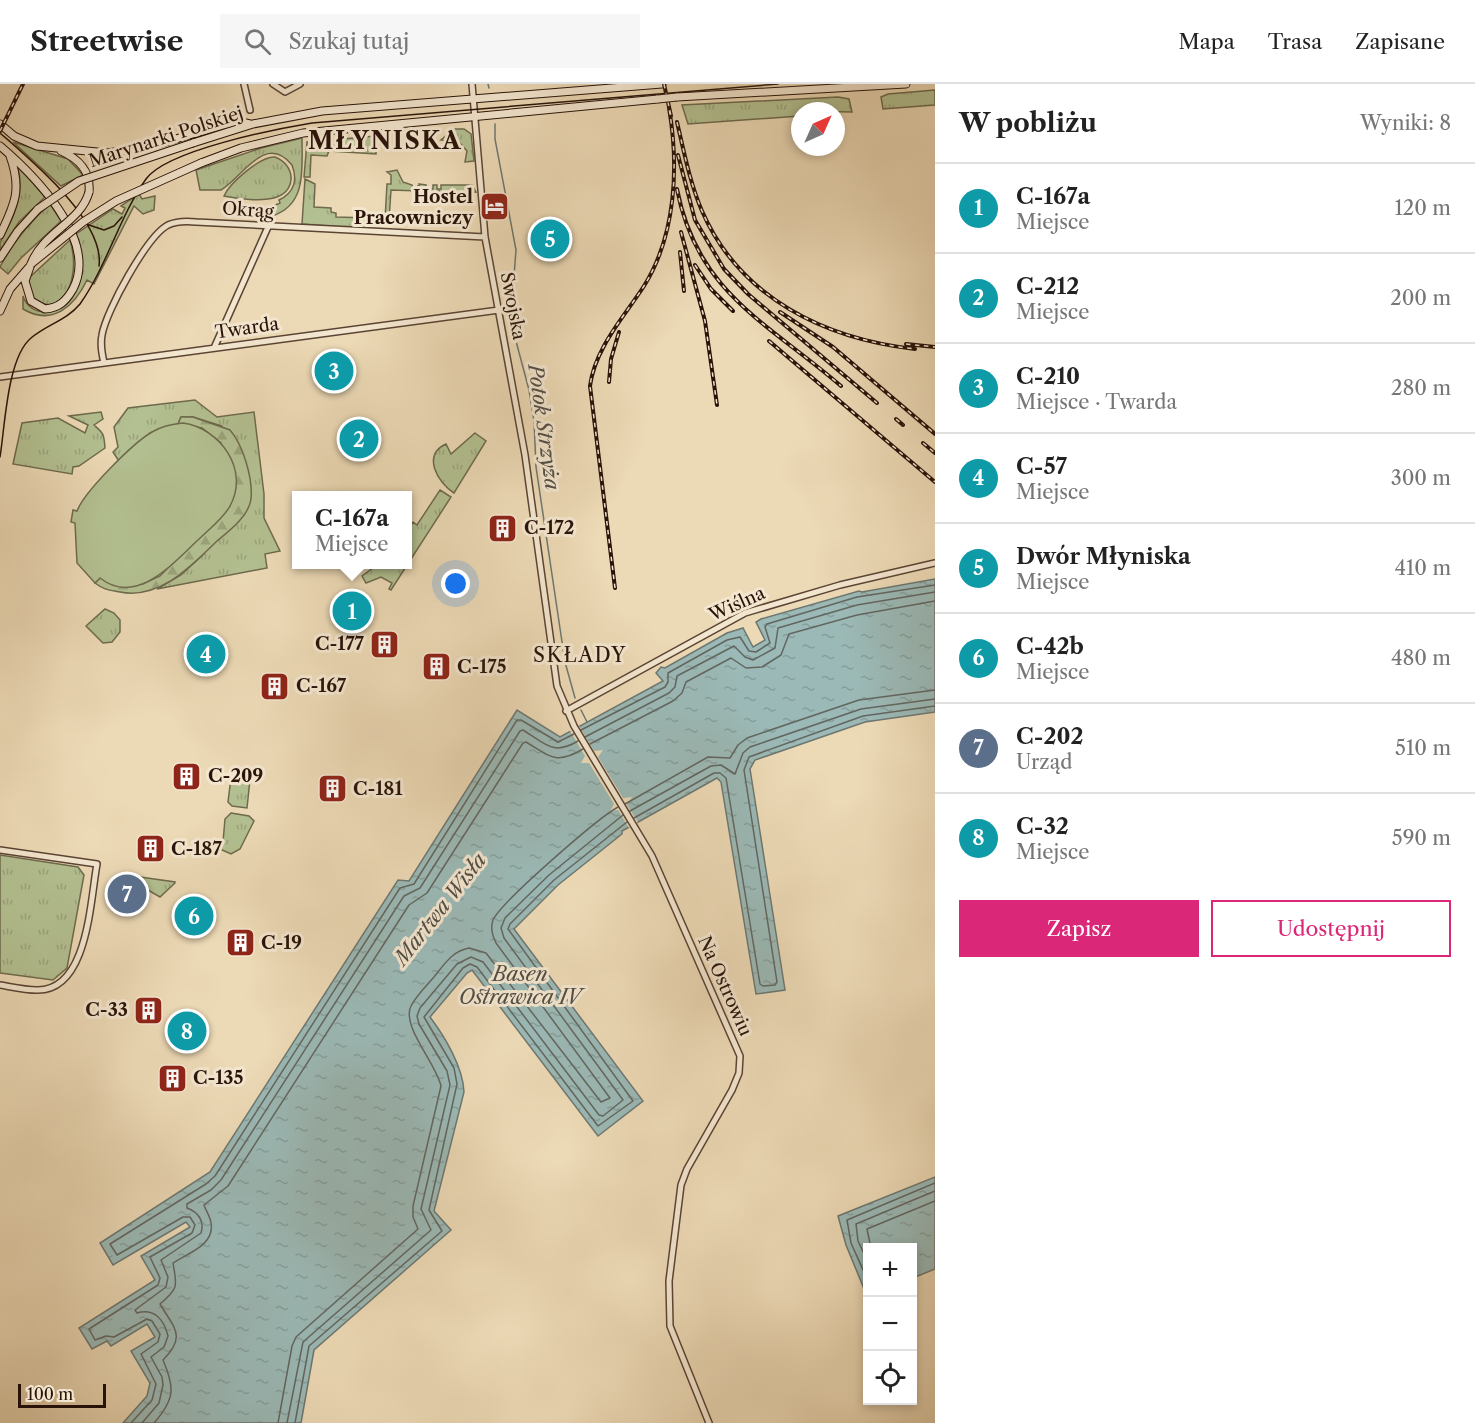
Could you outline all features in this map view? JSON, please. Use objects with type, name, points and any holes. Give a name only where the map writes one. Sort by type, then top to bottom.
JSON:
[{"type":"main road","name":"Marynarki Polskiej","points":[[0,258],[31,216],[63,190],[95,175],[253,124],[322,111],[662,84]]},
{"type":"main road","name":"Marynarki Polskiej","points":[[0,310],[10,289],[32,264],[83,222],[116,201],[201,163],[241,148],[303,133],[658,99],[906,84]]},
{"type":"main road","points":[[0,124],[24,141],[59,150],[107,153],[145,148],[237,121],[253,124]]},
{"type":"main road","points":[[0,146],[30,173],[54,203],[74,239],[78,252],[75,284],[59,306],[45,309],[38,306],[27,295],[25,281],[37,248],[81,208],[89,192],[90,183],[84,168],[75,158],[59,150]]},
{"type":"main road","points":[[0,235],[15,202],[17,188],[16,175],[9,153]]},
{"type":"street","points":[[244,84],[250,110]]},
{"type":"street","points":[[273,84],[285,92],[300,84]]},
{"type":"street","name":"Swojska","points":[[472,84],[485,237],[525,455],[555,677],[566,711]]},
{"type":"street","name":"Okrąg","points":[[104,363],[101,340],[106,323],[130,273],[151,240],[172,224],[188,222],[485,237]]},
{"type":"street","points":[[214,348],[268,227]]},
{"type":"street","name":"Twarda","points":[[0,378],[499,310]]},
{"type":"street","name":"Wiślna","points":[[566,711],[745,613],[840,585],[935,562]]},
{"type":"street","name":"Na Ostrowiu","points":[[566,711],[658,870],[740,1056],[739,1073],[732,1090],[687,1169],[681,1185],[669,1281],[670,1326],[710,1423]]},
{"type":"street","points":[[0,850],[97,864],[80,956],[69,976],[52,987],[38,991],[0,985]]},
{"type":"green space","points":[[935,90],[935,105],[883,109],[881,97],[888,94]]},
{"type":"green space","points":[[838,97],[849,99],[852,112],[845,112],[845,102],[791,102],[791,117],[688,124],[682,105]]},
{"type":"green space","points":[[454,129],[464,129],[471,134],[474,161],[465,162],[467,151],[459,142],[441,140]]},
{"type":"green space","points":[[376,136],[376,154],[329,151],[327,156],[311,155],[310,177],[304,177],[307,142]]},
{"type":"green space","points":[[302,138],[300,184],[297,195],[283,211],[272,216],[266,209],[280,203],[279,200],[288,194],[295,176],[292,165],[282,156],[272,153],[263,155],[254,161],[221,190],[200,190],[196,170],[261,148]]},
{"type":"green space","points":[[13,142],[68,159],[83,175],[61,186]]},
{"type":"green space","points":[[275,157],[281,160],[290,171],[291,183],[284,193],[277,197],[264,199],[224,196],[246,172],[261,161]]},
{"type":"green space","points":[[17,165],[45,197],[19,222],[0,250],[0,243],[19,196],[20,176]]},
{"type":"green space","points":[[397,170],[403,182],[412,185],[413,189],[418,189],[418,185],[419,191],[391,190],[389,220],[385,220],[387,184],[391,184],[391,175],[387,172]]},
{"type":"green space","points":[[305,179],[315,184],[314,207],[331,208],[331,212],[336,213],[336,217],[370,218],[369,229],[302,224]]},
{"type":"green space","points":[[419,184],[426,185],[426,189],[433,189],[433,185],[441,189],[441,185],[472,185],[476,192],[439,195],[439,191],[421,191]]},
{"type":"green space","points":[[139,194],[142,199],[155,196],[154,210],[143,214],[134,206],[94,284],[87,280],[76,298],[62,311],[44,316],[23,309],[23,296],[32,308],[38,311],[53,311],[67,304],[76,291],[81,275],[82,267],[76,234],[113,209],[122,214],[125,208],[121,206]]},
{"type":"green space","points":[[50,204],[61,221],[21,258],[8,274],[0,267],[10,249],[35,218]]},
{"type":"green space","points":[[70,240],[73,256],[71,283],[63,297],[56,303],[39,302],[34,299],[29,289],[30,277]]},
{"type":"green space","points":[[195,400],[217,417],[254,412],[264,494],[264,518],[280,551],[265,554],[267,568],[157,589],[181,575],[204,554],[222,426],[193,417],[181,417],[178,424],[150,433],[119,461],[113,452],[118,447],[114,427],[128,408]]},
{"type":"green space","points":[[101,412],[103,419],[94,425],[103,434],[105,448],[79,466],[73,467],[72,474],[13,464],[22,423],[58,418],[85,433],[88,425],[69,416]]},
{"type":"green space","points":[[181,417],[193,417],[230,430],[235,436],[249,472],[251,499],[247,511],[233,528],[196,561],[174,579],[161,586],[135,593],[104,588],[95,583],[100,578],[143,584],[160,576],[230,506],[221,443],[202,428],[178,424]]},
{"type":"green space","points":[[183,423],[209,433],[228,453],[234,465],[236,479],[235,492],[230,506],[215,524],[154,578],[141,585],[128,587],[114,586],[100,578],[95,583],[77,563],[75,523],[71,522],[73,510],[77,511],[99,481],[144,438],[163,427]]},
{"type":"green space","points":[[475,433],[486,441],[454,493],[438,476],[435,469],[435,455],[446,444],[451,454]]},
{"type":"green space","points":[[440,490],[451,497],[412,557],[412,524],[413,522],[417,525]]},
{"type":"green space","points":[[372,569],[405,569],[391,590],[389,589],[392,583],[381,577],[366,583],[362,576]]},
{"type":"green space","points":[[105,609],[114,613],[120,620],[120,632],[112,642],[103,643],[86,626]]},
{"type":"green space","points":[[236,776],[250,779],[247,808],[232,806],[228,802],[231,778]]},
{"type":"green space","points":[[231,813],[249,816],[254,821],[240,849],[231,854],[220,849],[223,842],[225,819]]},
{"type":"green space","points":[[0,855],[78,867],[84,875],[67,968],[53,980],[0,973]]},
{"type":"green space","points":[[133,876],[175,883],[160,897],[139,885],[141,880]]},
{"type":"water","points":[[935,579],[935,712],[865,722],[755,760],[750,769],[785,990],[756,994],[721,782],[717,778],[622,831],[622,834],[558,885],[514,929],[643,1101],[598,1136],[472,970],[467,973],[430,1017],[457,1063],[464,1092],[434,1211],[451,1230],[314,1350],[301,1423],[123,1423],[147,1396],[150,1383],[131,1351],[155,1337],[147,1324],[111,1346],[107,1341],[92,1349],[79,1328],[155,1280],[141,1256],[190,1227],[186,1222],[113,1265],[100,1243],[210,1172],[398,880],[409,881],[517,710],[560,737],[663,681],[656,673],[661,667],[665,668],[727,633],[743,628],[753,647],[765,640],[756,622],[761,619],[859,591]]},
{"type":"water","points":[[935,1177],[935,1269],[917,1276],[917,1243],[863,1243],[863,1286],[846,1245],[838,1216]]},
{"type":"pier","points":[[578,724],[594,751],[603,750],[598,757],[623,798],[632,797],[627,805],[638,822],[629,828],[618,810],[610,811],[614,804],[589,763],[581,763],[585,756],[569,729]]},
{"type":"waterway","name":"Potok Strzyża","points":[[488,84],[489,88]]},
{"type":"waterway","name":"Potok Strzyża","points":[[495,124],[495,139],[516,250],[512,326],[529,390],[534,421],[536,467],[565,662],[575,698]]},
{"type":"waterway","name":"Potok Strzyża","points":[[581,710],[587,722]]},
{"type":"tram line","points":[[0,457],[8,394],[23,348],[37,333],[75,310],[80,304],[98,274],[128,209],[146,179],[176,159],[223,142],[312,123],[778,84]]},
{"type":"tram line","points":[[0,133],[47,175],[78,211],[98,248],[99,266]]},
{"type":"tram line","points":[[86,224],[104,230],[114,226],[122,217]]},
{"type":"railway","points":[[0,131],[23,84]]},
{"type":"railway","points":[[664,84],[671,116]]},
{"type":"railway","points":[[615,588],[590,386],[604,346],[644,286],[663,245],[669,223],[674,176],[669,108]]},
{"type":"railway","points":[[677,122],[702,211],[718,241],[739,268],[762,290],[789,309],[818,324],[882,344],[915,349]]},
{"type":"railway","points":[[678,155],[695,220],[724,269],[748,294],[877,403]]},
{"type":"railway","points":[[677,189],[687,225],[701,255],[718,280],[762,323],[841,386]]},
{"type":"railway","points":[[681,232],[705,321],[717,405]]},
{"type":"railway","points":[[680,252],[684,291]]},
{"type":"railway","points":[[695,265],[711,289],[733,311]]},
{"type":"railway","points":[[780,312],[833,347],[935,434]]},
{"type":"railway","points":[[609,382],[611,359],[619,332]]},
{"type":"railway","points":[[769,341],[935,482]]},
{"type":"railway","points":[[906,344],[935,347]]},
{"type":"railway","points":[[896,419],[903,425]]},
{"type":"railway","points":[[923,443],[935,453]]},
{"type":"place","name":"Hostel Pracowniczy","points":[[494,207]]},
{"type":"place","name":"Dwór Młyniska","points":[[550,239]]},
{"type":"place","name":"C-210","points":[[334,371]]},
{"type":"place","name":"C-212","points":[[359,439]]},
{"type":"place","name":"C-172","points":[[503,528]]},
{"type":"place","name":"C-167a","points":[[352,611]]},
{"type":"place","name":"C-177","points":[[385,644]]},
{"type":"place","name":"C-57","points":[[206,654]]},
{"type":"place","name":"C-175","points":[[436,667]]},
{"type":"place","name":"C-167","points":[[275,686]]},
{"type":"place","name":"C-209","points":[[187,776]]},
{"type":"place","name":"C-181","points":[[332,789]]},
{"type":"place","name":"C-187","points":[[150,849]]},
{"type":"place","name":"C-202","points":[[127,894]]},
{"type":"place","name":"C-42b","points":[[194,916]]},
{"type":"place","name":"C-19","points":[[240,943]]},
{"type":"place","name":"C-33","points":[[149,1010]]},
{"type":"place","name":"C-32","points":[[187,1031]]},
{"type":"place","name":"C-135","points":[[172,1078]]},
{"type":"district","name":"MŁYNISKA","points":[[385,141]]},
{"type":"district","name":"SKŁADY","points":[[580,655]]},
{"type":"water label","name":"Martwa Wisła","points":[[440,909]]},
{"type":"water label","name":"Basen Ostrawica IV","points":[[520,986]]}]
